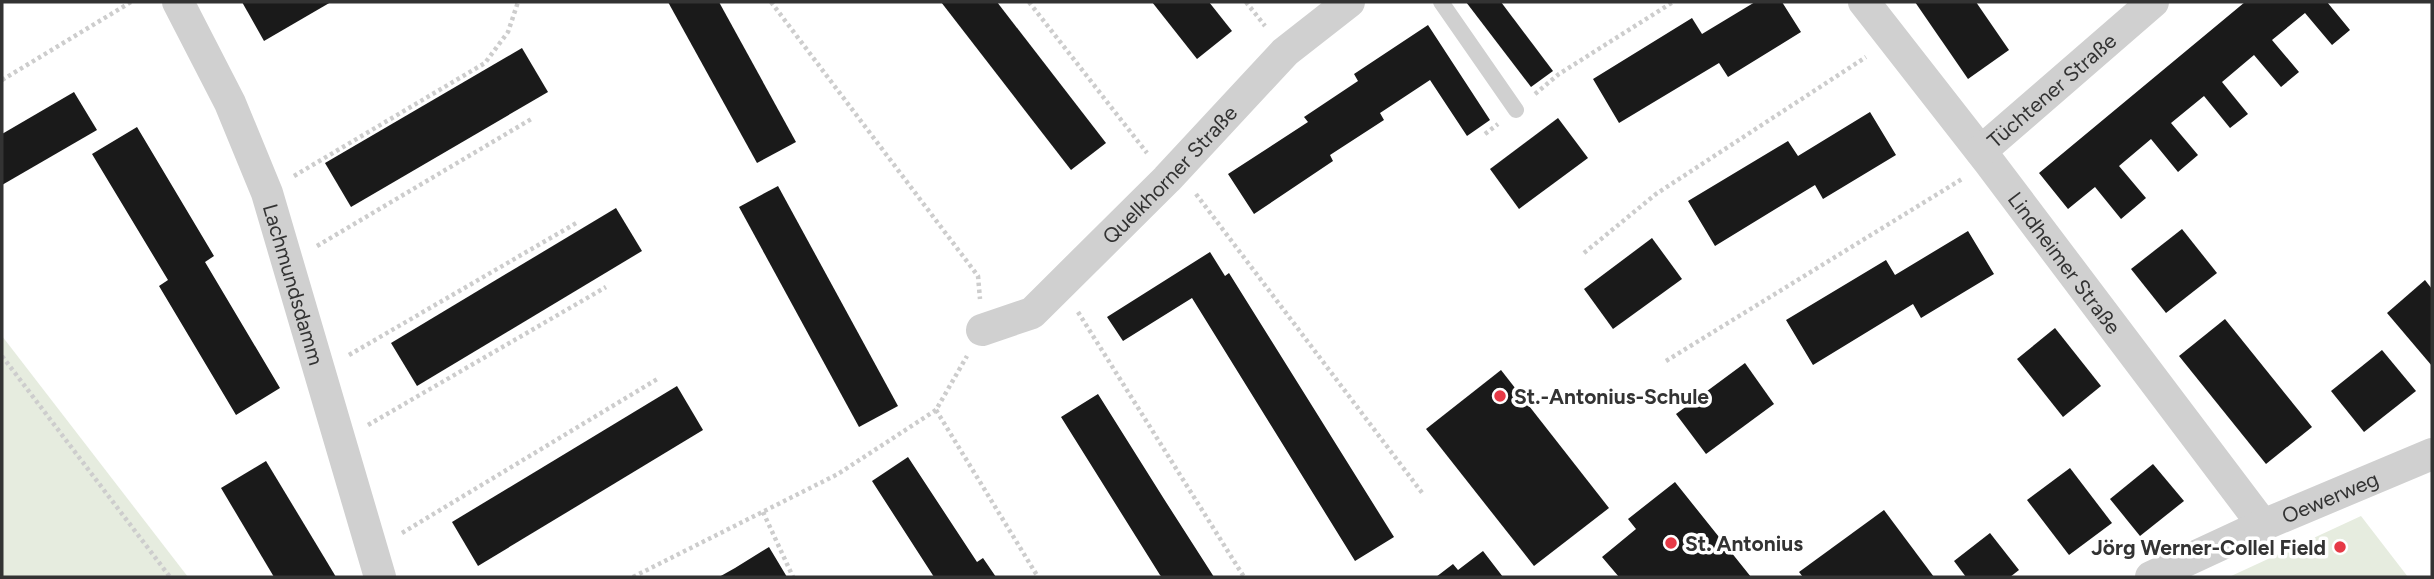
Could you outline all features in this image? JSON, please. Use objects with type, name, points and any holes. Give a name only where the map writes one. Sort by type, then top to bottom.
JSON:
[{"type":"street","name":"Lachmundsdamm","points":[[178,2],[230,103],[267,193],[376,564]]},
{"type":"street","name":"Quelkhorner Straße","points":[[982,330],[1032,313],[1172,173],[1285,52],[1349,2]]},
{"type":"street","name":"Lindheimer Straße","points":[[1864,2],[1985,157],[2263,525]]},
{"type":"street","name":"Tüchtener Straße","points":[[1985,157],[2153,2]]},
{"type":"street","name":"Oewerweg","points":[[2151,577],[2263,525],[2432,454]]},
{"type":"lane","points":[[1441,2],[1516,110]]},
{"type":"path","points":[[2,80],[131,2]]},
{"type":"path","points":[[267,193],[485,63],[508,32],[518,2]]},
{"type":"path","points":[[633,577],[838,474],[936,410],[982,330],[978,276],[771,2]]},
{"type":"path","points":[[1028,2],[1172,173],[1423,494]]},
{"type":"path","points":[[1485,134],[1559,74],[1674,2]]},
{"type":"path","points":[[1584,253],[1656,194],[1894,40]]},
{"type":"path","points":[[289,262],[533,118]]},
{"type":"path","points":[[1666,361],[1985,157]]},
{"type":"path","points":[[320,372],[578,222]]},
{"type":"path","points":[[1061,285],[1244,577]]},
{"type":"path","points":[[340,441],[606,287]]},
{"type":"path","points":[[2,356],[170,577]]},
{"type":"path","points":[[376,564],[659,378]]},
{"type":"path","points":[[936,410],[1038,577]]},
{"type":"path","points":[[763,512],[793,577]]},
{"type":"shaded area","points":[[2,336],[188,577],[2,577]]},
{"type":"shaded area","name":"Jörg Werner-Collel Field","points":[[2361,516],[2408,577],[2229,577]]},
{"type":"building","points":[[242,2],[331,2],[264,41]]},
{"type":"building","points":[[668,2],[719,2],[796,142],[757,163]]},
{"type":"building","points":[[941,2],[997,2],[1106,143],[1071,170]]},
{"type":"building","points":[[1152,2],[1209,2],[1232,31],[1197,59]]},
{"type":"building","points":[[1466,2],[1501,2],[1553,71],[1531,87]]},
{"type":"building","points":[[1755,2],[1782,2],[1801,32],[1728,77],[1719,63],[1619,123],[1593,79],[1692,18],[1702,34]]},
{"type":"building","points":[[1915,2],[1976,2],[2009,50],[1968,79]]},
{"type":"building","points":[[2245,2],[2327,2],[2350,30],[2332,45],[2305,13],[2272,40],[2299,72],[2281,87],[2254,55],[2222,82],[2248,114],[2230,128],[2204,96],[2171,123],[2198,155],[2178,172],[2151,139],[2119,166],[2146,198],[2121,219],[2095,187],[2068,209],[2039,173]]},
{"type":"building","points":[[1428,25],[1490,120],[1467,136],[1430,80],[1380,113],[1384,120],[1330,155],[1333,161],[1254,214],[1228,174],[1308,122],[1304,117],[1358,81],[1354,74]]},
{"type":"building","points":[[522,48],[548,92],[351,207],[325,163]]},
{"type":"building","points":[[74,92],[97,130],[2,185],[2,134]]},
{"type":"building","points":[[1870,112],[1896,155],[1823,199],[1815,185],[1715,246],[1688,201],[1788,141],[1798,156]]},
{"type":"building","points":[[1558,118],[1588,158],[1519,209],[1490,169]]},
{"type":"building","points":[[137,127],[214,256],[205,262],[280,388],[236,415],[159,286],[168,280],[92,154]]},
{"type":"building","points":[[778,186],[898,406],[859,427],[739,207]]},
{"type":"building","points":[[616,208],[642,251],[417,386],[391,343]]},
{"type":"building","points":[[2182,229],[2217,273],[2166,313],[2131,269]]},
{"type":"building","points":[[1968,231],[1994,274],[1921,318],[1913,304],[1813,365],[1786,320],[1886,260],[1895,275]]},
{"type":"building","points":[[1652,238],[1682,279],[1613,329],[1584,289]]},
{"type":"building","points":[[1210,252],[1225,276],[1229,273],[1394,537],[1355,561],[1192,298],[1123,341],[1107,317]]},
{"type":"building","points":[[2425,280],[2432,289],[2432,366],[2387,313]]},
{"type":"building","points":[[2225,319],[2312,427],[2266,464],[2179,356]]},
{"type":"building","points":[[2055,328],[2101,386],[2063,417],[2017,359]]},
{"type":"building","points":[[2382,350],[2416,391],[2364,432],[2331,391]]},
{"type":"building","points":[[1745,363],[1774,404],[1706,454],[1676,414]]},
{"type":"building","points":[[1501,370],[1609,508],[1534,566],[1426,429]]},
{"type":"building","points":[[677,386],[703,430],[478,566],[452,522]]},
{"type":"building","points":[[1098,394],[1214,577],[1160,575],[1061,417]]},
{"type":"building","points":[[908,457],[977,562],[983,558],[996,577],[934,577],[872,481]]},
{"type":"building","points":[[266,461],[336,577],[274,577],[221,488]]},
{"type":"building","points":[[2153,464],[2184,501],[2140,536],[2110,499]]},
{"type":"building","points":[[2070,468],[2112,523],[2069,555],[2027,500]]},
{"type":"building","name":"St. Antonius","points":[[1675,482],[1751,577],[1619,577],[1602,557],[1636,529],[1628,519]]},
{"type":"building","points":[[1884,510],[1934,577],[1803,577],[1799,572]]},
{"type":"building","points":[[1990,533],[2019,570],[2010,577],[1966,577],[1954,561]]},
{"type":"building","points":[[769,547],[787,577],[719,577],[735,568]]},
{"type":"building","points":[[1483,551],[1503,577],[1436,577],[1453,564],[1458,570]]},
{"type":"place","name":"St.-Antonius-Schule","points":[[1500,396]]},
{"type":"place","name":"St. Antonius","points":[[1671,543]]},
{"type":"place","name":"Jörg Werner-Collel Field","points":[[2340,547]]}]
